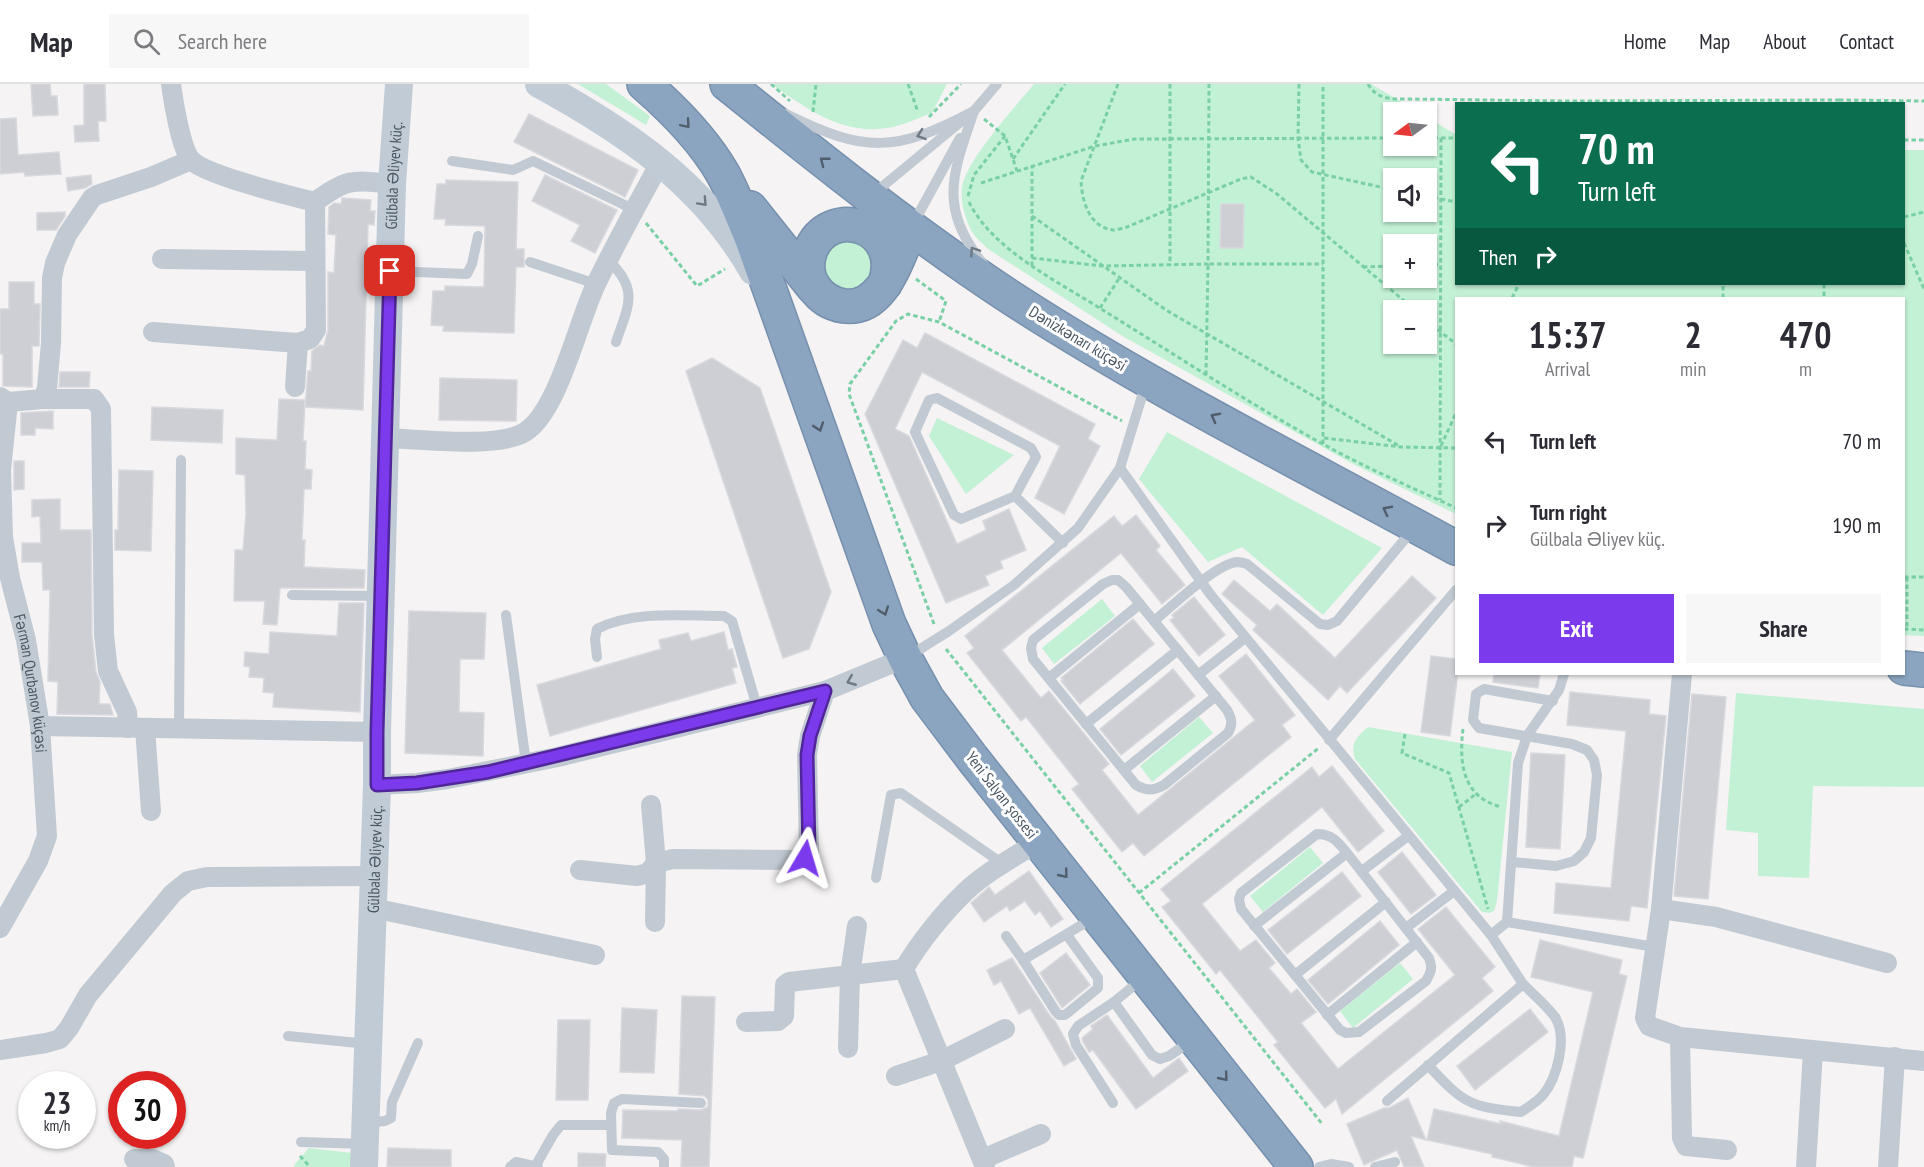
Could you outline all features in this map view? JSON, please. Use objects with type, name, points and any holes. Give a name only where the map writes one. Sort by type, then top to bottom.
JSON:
[{"type":"highway","points":[[644,84],[680,117],[705,147],[722,173],[752,237],[800,372]]},
{"type":"highway","name":"Dənizkənarı küçəsi","points":[[728,85],[869,197],[1011,297],[1148,380],[1455,547]]},
{"type":"highway","points":[[722,173],[813,261],[826,300],[836,305],[859,305],[869,301],[878,293],[885,284],[911,228]]},
{"type":"highway","points":[[800,372],[793,312],[795,285],[869,197]]},
{"type":"highway","points":[[813,261],[834,227],[858,226],[869,230],[879,238],[887,254],[889,272],[885,284]]},
{"type":"highway","name":"Yeni Salyan şossesi","points":[[800,372],[885,614],[927,698],[1038,842],[1296,1167]]},
{"type":"highway","points":[[1905,668],[1924,670]]},
{"type":"street","points":[[171,84],[178,124],[191,160],[213,172],[315,202]]},
{"type":"street","name":"Gülbala Əliyev küç.","points":[[365,1145],[377,785],[392,184],[399,84]]},
{"type":"street","points":[[539,84],[661,161],[720,219],[737,242],[756,276],[800,372]]},
{"type":"street","points":[[43,399],[47,388],[51,343],[52,278],[67,235],[92,198],[191,160]]},
{"type":"street","points":[[385,438],[488,442],[510,439],[525,433],[540,419],[565,368],[578,327],[596,284],[661,161]]},
{"type":"street","points":[[315,202],[334,188],[347,182],[392,184]]},
{"type":"street","points":[[153,332],[298,343],[310,339],[316,330],[315,202]]},
{"type":"street","points":[[162,259],[315,261]]},
{"type":"street","points":[[295,387],[298,343]]},
{"type":"street","points":[[4,400],[94,399],[101,409],[104,623],[107,662],[113,684],[137,728],[151,811]]},
{"type":"street","name":"Fərman Qurbanov küçəsi","points":[[0,928],[38,861],[47,836],[40,726],[26,640],[10,578],[3,537],[1,470],[4,400]]},
{"type":"street","points":[[377,785],[448,779],[526,763],[825,691],[905,658]]},
{"type":"street","points":[[1682,675],[1661,909],[1645,1018],[1649,1026],[1680,1037],[1924,1061]]},
{"type":"street","points":[[580,870],[637,876],[648,873],[656,863],[673,858],[799,860],[805,858],[809,852],[807,755],[810,736],[825,691]]},
{"type":"street","points":[[40,726],[377,732]]},
{"type":"street","points":[[651,805],[656,863],[656,922]]},
{"type":"street","points":[[1038,842],[965,892],[913,952],[904,969],[984,1163],[1041,1134]]},
{"type":"street","points":[[0,1050],[60,1039],[88,995],[173,893],[188,881],[207,877],[374,876]]},
{"type":"street","points":[[373,908],[595,955]]},
{"type":"street","points":[[1661,909],[1716,917],[1887,963]]},
{"type":"street","points":[[848,1048],[850,975],[856,926]]},
{"type":"street","points":[[746,1022],[778,1021],[784,1016],[786,1013],[785,985],[789,982],[904,969]]},
{"type":"street","points":[[896,1076],[941,1061],[1005,1029]]},
{"type":"street","points":[[1680,1037],[1682,1137],[1686,1146],[1727,1150]]},
{"type":"street","points":[[1806,1167],[1813,1051]]},
{"type":"street","points":[[1888,1167],[1895,1057]]},
{"type":"street","points":[[134,1159],[153,1159],[164,1164],[165,1167]]},
{"type":"lane","points":[[869,197],[974,111],[997,84]]},
{"type":"lane","points":[[728,85],[820,131],[862,143],[879,144],[902,141],[952,123],[974,111]]},
{"type":"lane","points":[[911,228],[974,111]]},
{"type":"lane","points":[[974,111],[952,183],[954,207],[965,238],[1011,297]]},
{"type":"lane","points":[[452,161],[513,170],[533,161],[635,210]]},
{"type":"lane","points":[[390,271],[467,274],[472,264],[478,236]]},
{"type":"lane","points":[[608,260],[620,271],[630,300],[616,342]]},
{"type":"lane","points":[[530,262],[596,284]]},
{"type":"lane","points":[[905,658],[949,631],[1014,585],[1063,543],[1088,515],[1120,468],[1148,380]]},
{"type":"lane","points":[[937,398],[1031,448],[1036,457],[1015,496],[971,517],[961,519],[954,515],[915,432],[929,400],[937,398]]},
{"type":"lane","points":[[179,729],[181,460]]},
{"type":"lane","points":[[1120,468],[1245,638],[1491,934],[1523,984],[1555,1018],[1562,1036],[1560,1056],[1547,1088],[1542,1097],[1521,1112],[1493,1109],[1469,1103],[1456,1095],[1428,1065]]},
{"type":"lane","points":[[1015,496],[1063,543]]},
{"type":"lane","points":[[1154,621],[1202,582],[1225,566],[1238,562],[1247,564],[1320,624],[1328,625],[1337,621],[1416,526]]},
{"type":"lane","points":[[1112,580],[1118,580],[1126,587],[1154,621],[1216,696],[1230,716],[1232,726],[1228,733],[1164,785],[1146,790],[1136,785],[1033,659],[1031,648],[1034,640],[1103,584],[1112,580]]},
{"type":"lane","points":[[1329,740],[1455,591]]},
{"type":"lane","points":[[292,596],[381,596]]},
{"type":"lane","points":[[1049,678],[1140,604]]},
{"type":"lane","points":[[506,615],[526,763]]},
{"type":"lane","points":[[597,657],[595,639],[597,629],[608,624],[644,617],[724,616],[732,621],[758,707]]},
{"type":"lane","points":[[1198,675],[1245,638]]},
{"type":"lane","points":[[1086,724],[1178,650]]},
{"type":"lane","points":[[1507,922],[1518,763],[1527,736],[1553,701],[1564,675]]},
{"type":"lane","points":[[1512,862],[1556,866],[1574,861],[1584,852],[1591,838],[1597,775],[1594,760],[1587,750],[1572,744],[1479,728],[1473,720],[1476,694],[1484,689],[1553,701]]},
{"type":"lane","points":[[1124,770],[1216,696]]},
{"type":"lane","points":[[876,878],[891,795],[894,793],[901,793],[1004,864]]},
{"type":"lane","points":[[1317,834],[1327,834],[1334,838],[1362,871],[1432,965],[1426,981],[1359,1032],[1346,1033],[1340,1030],[1327,1015],[1254,926],[1241,909],[1239,899],[1241,893],[1317,834]]},
{"type":"lane","points":[[1362,871],[1408,836]]},
{"type":"lane","points":[[1254,926],[1347,853]]},
{"type":"lane","points":[[1406,928],[1454,891]]},
{"type":"lane","points":[[1294,975],[1386,902]]},
{"type":"lane","points":[[1023,960],[1098,916]]},
{"type":"lane","points":[[1491,934],[1507,922],[1655,946]]},
{"type":"lane","points":[[1006,936],[1056,1012],[1059,1015],[1065,1015],[1098,988],[1099,984],[1098,978],[1067,935]]},
{"type":"lane","points":[[1327,1015],[1417,942]]},
{"type":"lane","points":[[1113,1103],[1076,1045],[1073,1034],[1078,1026],[1114,1002],[1145,976]]},
{"type":"lane","points":[[1387,1101],[1523,984]]},
{"type":"lane","points":[[1114,1002],[1152,1054],[1160,1059],[1169,1056],[1194,1039]]},
{"type":"lane","points":[[288,1036],[368,1044]]},
{"type":"lane","points":[[301,1142],[365,1145],[385,1121],[391,1118],[392,1102],[418,1043]]},
{"type":"lane","points":[[664,1167],[664,1159],[658,1152],[612,1150],[611,1113],[614,1104],[622,1099],[701,1103]]},
{"type":"lane","points":[[510,1167],[516,1162],[537,1166],[553,1135],[561,1125],[611,1125]]},
{"type":"lane","points":[[1375,1167],[1395,1162]]},
{"type":"lane","points":[[1319,1167],[1331,1164],[1349,1167]]},
{"type":"path","points":[[771,84],[797,105]]},
{"type":"path","points":[[805,109],[813,114],[816,84]]},
{"type":"path","points":[[908,84],[918,112]]},
{"type":"path","points":[[926,119],[961,84]]},
{"type":"path","points":[[1013,159],[1065,84]]},
{"type":"path","points":[[1118,84],[1081,181],[1086,209],[1096,222],[1112,230],[1127,227],[1251,177],[1277,194],[1403,300]]},
{"type":"path","points":[[1170,84],[1170,265]]},
{"type":"path","points":[[1206,375],[1209,84]]},
{"type":"path","points":[[1299,84],[1298,138],[1301,160],[1312,172],[1383,188]]},
{"type":"path","points":[[1323,84],[1323,444]]},
{"type":"path","points":[[1368,84],[1372,92],[1384,98],[1606,102],[1924,101]]},
{"type":"path","points":[[974,111],[1005,136],[1017,171]]},
{"type":"path","points":[[1005,136],[974,175],[968,200],[974,214],[987,230],[1032,266],[1206,375],[1323,444],[1455,508]]},
{"type":"path","points":[[981,183],[1095,146],[1135,139],[1383,138]]},
{"type":"path","points":[[1437,138],[1455,138]]},
{"type":"path","points":[[1440,500],[1441,138]]},
{"type":"path","points":[[1905,140],[1924,140]]},
{"type":"path","points":[[1032,166],[1032,266]]},
{"type":"path","points":[[1437,198],[1455,202]]},
{"type":"path","points":[[635,210],[697,286],[729,267]]},
{"type":"path","points":[[1905,217],[1924,212]]},
{"type":"path","points":[[1032,216],[1166,310],[1401,447]]},
{"type":"path","points":[[1905,245],[1924,289]]},
{"type":"path","points":[[1032,258],[1102,266],[1323,264]]},
{"type":"path","points":[[1363,267],[1383,266]]},
{"type":"path","points":[[1100,308],[1120,277]]},
{"type":"path","points":[[916,279],[946,301],[939,322]]},
{"type":"path","points":[[1437,329],[1455,343]]},
{"type":"path","points":[[1440,448],[1455,416]]},
{"type":"path","points":[[1323,438],[1401,447],[1455,448]]},
{"type":"path","points":[[1924,577],[1905,577],[1905,629],[1924,630]]},
{"type":"path","points":[[1463,727],[1460,756],[1462,768],[1476,794],[1492,805],[1515,809]]},
{"type":"path","points":[[1404,734],[1402,753],[1449,773],[1489,913],[1491,934]]},
{"type":"path","points":[[1139,893],[1329,740]]},
{"type":"path","points":[[1459,807],[1476,794]]},
{"type":"green space","points":[[578,84],[606,84],[650,116],[646,125]]},
{"type":"green space","points":[[772,84],[947,84],[932,113],[898,126],[871,129],[855,128],[826,118]]},
{"type":"green space","points":[[1034,84],[1371,84],[1402,102],[1383,102],[1383,156],[1437,156],[1437,123],[1455,134],[1455,285],[1905,285],[1905,150],[1924,150],[1924,636],[1905,635],[1905,297],[1455,297],[1455,514],[1353,464],[1124,337],[988,249],[972,232],[962,204],[962,187],[972,163]]},
{"type":"green space","points":[[843,241],[853,241],[865,248],[872,260],[872,270],[865,282],[853,289],[843,289],[828,278],[824,270],[824,260],[835,245]]},
{"type":"green space","points":[[937,418],[1014,455],[966,494],[929,436]]},
{"type":"green space","points":[[1167,432],[1382,548],[1323,615],[1242,547],[1208,562],[1139,479]]},
{"type":"green space","points":[[1102,599],[1115,616],[1054,664],[1042,648]]},
{"type":"green space","points":[[1736,693],[1924,709],[1924,787],[1813,786],[1809,878],[1758,876],[1758,833],[1726,830]]},
{"type":"green space","points":[[1199,717],[1213,733],[1152,782],[1140,766]]},
{"type":"green space","points":[[1368,727],[1512,752],[1497,901],[1494,911],[1482,912],[1355,759],[1353,749],[1355,741]]},
{"type":"green space","points":[[1310,847],[1323,863],[1263,912],[1250,896]]},
{"type":"green space","points":[[1400,963],[1413,979],[1353,1028],[1340,1011]]},
{"type":"green space","points":[[309,1148],[352,1153],[352,1167],[294,1167]]},
{"type":"building","points":[[31,84],[50,84],[51,96],[57,96],[58,115],[33,116]]},
{"type":"building","points":[[84,84],[105,84],[106,121],[98,121],[99,141],[75,142],[74,126],[84,125]]},
{"type":"building","points":[[529,114],[638,170],[625,197],[514,142]]},
{"type":"building","points":[[16,118],[18,155],[59,152],[61,174],[25,176],[24,172],[0,174],[0,119]]},
{"type":"building","points":[[91,175],[92,184],[85,188],[68,191],[66,178]]},
{"type":"building","points":[[545,175],[617,210],[595,253],[571,241],[580,225],[532,201]]},
{"type":"building","points":[[446,180],[518,182],[516,249],[524,249],[524,267],[516,267],[514,333],[443,331],[444,326],[431,325],[433,291],[445,291],[445,286],[484,287],[485,226],[445,225],[446,219],[434,219],[437,184],[446,184]]},
{"type":"building","points":[[342,198],[371,200],[370,211],[375,211],[374,225],[368,224],[363,410],[305,407],[312,351],[320,345],[324,346],[328,330],[328,272],[334,273],[336,235],[328,234],[329,207],[334,203],[341,204]]},
{"type":"building","points":[[1221,204],[1244,204],[1243,248],[1220,248]]},
{"type":"building","points":[[65,212],[56,230],[37,230],[37,213]]},
{"type":"building","points":[[9,282],[34,282],[34,304],[40,304],[39,346],[32,346],[32,387],[3,386],[0,309],[9,309]]},
{"type":"building","points":[[925,333],[1095,424],[1088,439],[1100,446],[1064,514],[1035,498],[1060,446],[922,372],[895,429],[909,436],[957,544],[986,530],[983,521],[1009,509],[1026,550],[1000,561],[1003,568],[985,576],[989,585],[946,603],[865,414],[903,340],[917,348]]},
{"type":"building","points":[[712,358],[760,388],[831,592],[809,649],[783,658],[686,371]]},
{"type":"building","points":[[60,372],[90,372],[89,387],[59,387]]},
{"type":"building","points":[[440,378],[517,380],[516,421],[439,420]]},
{"type":"building","points":[[279,399],[305,400],[303,441],[306,441],[305,469],[312,470],[311,489],[304,489],[302,540],[305,540],[304,567],[365,570],[364,588],[280,588],[277,625],[263,624],[265,601],[234,601],[235,550],[243,550],[246,513],[245,475],[236,474],[236,438],[277,440]]},
{"type":"building","points":[[152,407],[223,410],[222,443],[151,440]]},
{"type":"building","points":[[53,411],[53,429],[35,428],[35,435],[21,435],[21,413]]},
{"type":"building","points":[[14,461],[24,461],[24,489],[14,490]]},
{"type":"building","points":[[119,470],[153,471],[151,551],[115,550],[115,530],[118,530]]},
{"type":"building","points":[[60,499],[60,530],[91,530],[92,635],[96,672],[100,682],[99,704],[110,704],[113,715],[57,714],[58,682],[48,681],[50,590],[43,590],[42,562],[22,562],[22,543],[41,543],[40,516],[32,517],[32,500]]},
{"type":"building","points":[[1136,515],[1160,546],[1156,550],[1185,585],[1162,604],[1121,553],[1002,650],[1041,698],[1049,691],[1109,764],[1102,770],[1138,815],[1255,720],[1219,676],[1246,654],[1295,715],[1282,725],[1291,737],[1144,856],[1133,843],[1122,852],[1072,789],[1079,784],[1026,717],[1021,721],[967,653],[974,648],[965,636],[1114,516],[1122,526]]},
{"type":"building","points":[[1412,576],[1436,598],[1347,693],[1340,686],[1328,700],[1253,630],[1257,625],[1222,594],[1234,580],[1270,611],[1277,604],[1335,658]]},
{"type":"building","points":[[1194,597],[1225,635],[1199,656],[1170,620],[1174,618],[1172,615]]},
{"type":"building","points":[[339,603],[364,603],[360,712],[273,707],[274,693],[263,692],[264,678],[249,677],[250,667],[244,666],[245,652],[269,654],[270,632],[337,636]]},
{"type":"building","points":[[409,611],[486,613],[484,659],[460,659],[459,712],[484,713],[483,756],[405,753]]},
{"type":"building","points":[[1133,619],[1154,644],[1080,704],[1061,678]]},
{"type":"building","points":[[724,632],[728,650],[732,649],[737,667],[732,668],[736,683],[550,736],[537,685],[661,649],[659,640],[688,633],[691,641]]},
{"type":"building","points":[[1431,656],[1455,659],[1457,680],[1450,736],[1421,732]]},
{"type":"building","points":[[1173,669],[1195,696],[1121,755],[1100,729]]},
{"type":"building","points":[[1494,675],[1540,675],[1538,688],[1493,682]]},
{"type":"building","points":[[1570,692],[1650,700],[1649,714],[1666,716],[1647,908],[1631,906],[1629,921],[1554,913],[1556,883],[1611,888],[1626,731],[1567,725]]},
{"type":"building","points":[[1692,694],[1726,697],[1708,899],[1674,896]]},
{"type":"building","points":[[1531,753],[1565,755],[1560,849],[1526,847]]},
{"type":"building","points":[[1332,766],[1384,831],[1358,852],[1322,807],[1202,904],[1240,951],[1256,940],[1275,963],[1269,968],[1291,994],[1297,989],[1316,1012],[1301,1023],[1338,1069],[1455,975],[1418,929],[1446,907],[1495,967],[1482,978],[1493,991],[1342,1114],[1336,1099],[1325,1108],[1274,1045],[1278,1042],[1220,970],[1216,974],[1162,907],[1171,901],[1161,889],[1312,767],[1319,777]]},
{"type":"building","points":[[1402,852],[1436,895],[1411,914],[1378,872]]},
{"type":"building","points":[[1029,871],[1063,919],[1051,927],[1040,911],[1035,915],[1025,901],[1010,911],[1007,906],[984,922],[971,903],[989,887],[995,895]]},
{"type":"building","points":[[1342,872],[1361,896],[1287,954],[1268,930]]},
{"type":"building","points":[[1380,921],[1399,945],[1328,1004],[1308,980]]},
{"type":"building","points":[[1540,940],[1622,960],[1619,974],[1627,976],[1583,1158],[1574,1156],[1572,1167],[1534,1167],[1492,1157],[1492,1154],[1427,1140],[1434,1109],[1502,1124],[1500,1121],[1559,1136],[1593,992],[1531,977]]},
{"type":"building","points":[[1066,953],[1090,985],[1062,1008],[1040,973]]},
{"type":"building","points":[[1012,958],[1055,1021],[1076,1059],[1064,1066],[1030,1008],[1019,1014],[1001,981],[994,985],[987,970]]},
{"type":"building","points":[[682,996],[715,997],[709,1167],[681,1167],[682,1140],[622,1138],[623,1110],[678,1111],[678,1109],[701,1110],[708,1107],[708,1100],[705,1096],[679,1094]]},
{"type":"building","points":[[622,1008],[657,1010],[654,1073],[620,1072]]},
{"type":"building","points":[[1530,1009],[1548,1032],[1475,1090],[1457,1066]]},
{"type":"building","points":[[1107,1015],[1153,1078],[1179,1058],[1188,1071],[1136,1109],[1093,1050],[1089,1052],[1083,1042],[1082,1038],[1093,1029],[1091,1026]]},
{"type":"building","points":[[558,1020],[590,1020],[588,1100],[556,1100]]},
{"type":"building","points":[[1408,1098],[1426,1140],[1411,1136],[1424,1167],[1404,1167],[1397,1150],[1364,1165],[1347,1124]]},
{"type":"building","points":[[388,1148],[451,1150],[451,1167],[387,1167]]},
{"type":"building","points":[[578,1153],[606,1154],[605,1167],[578,1167]]},
{"type":"route","points":[[390,271],[377,785],[417,783],[488,772],[825,691],[810,736],[807,755],[809,852],[805,858]]}]
